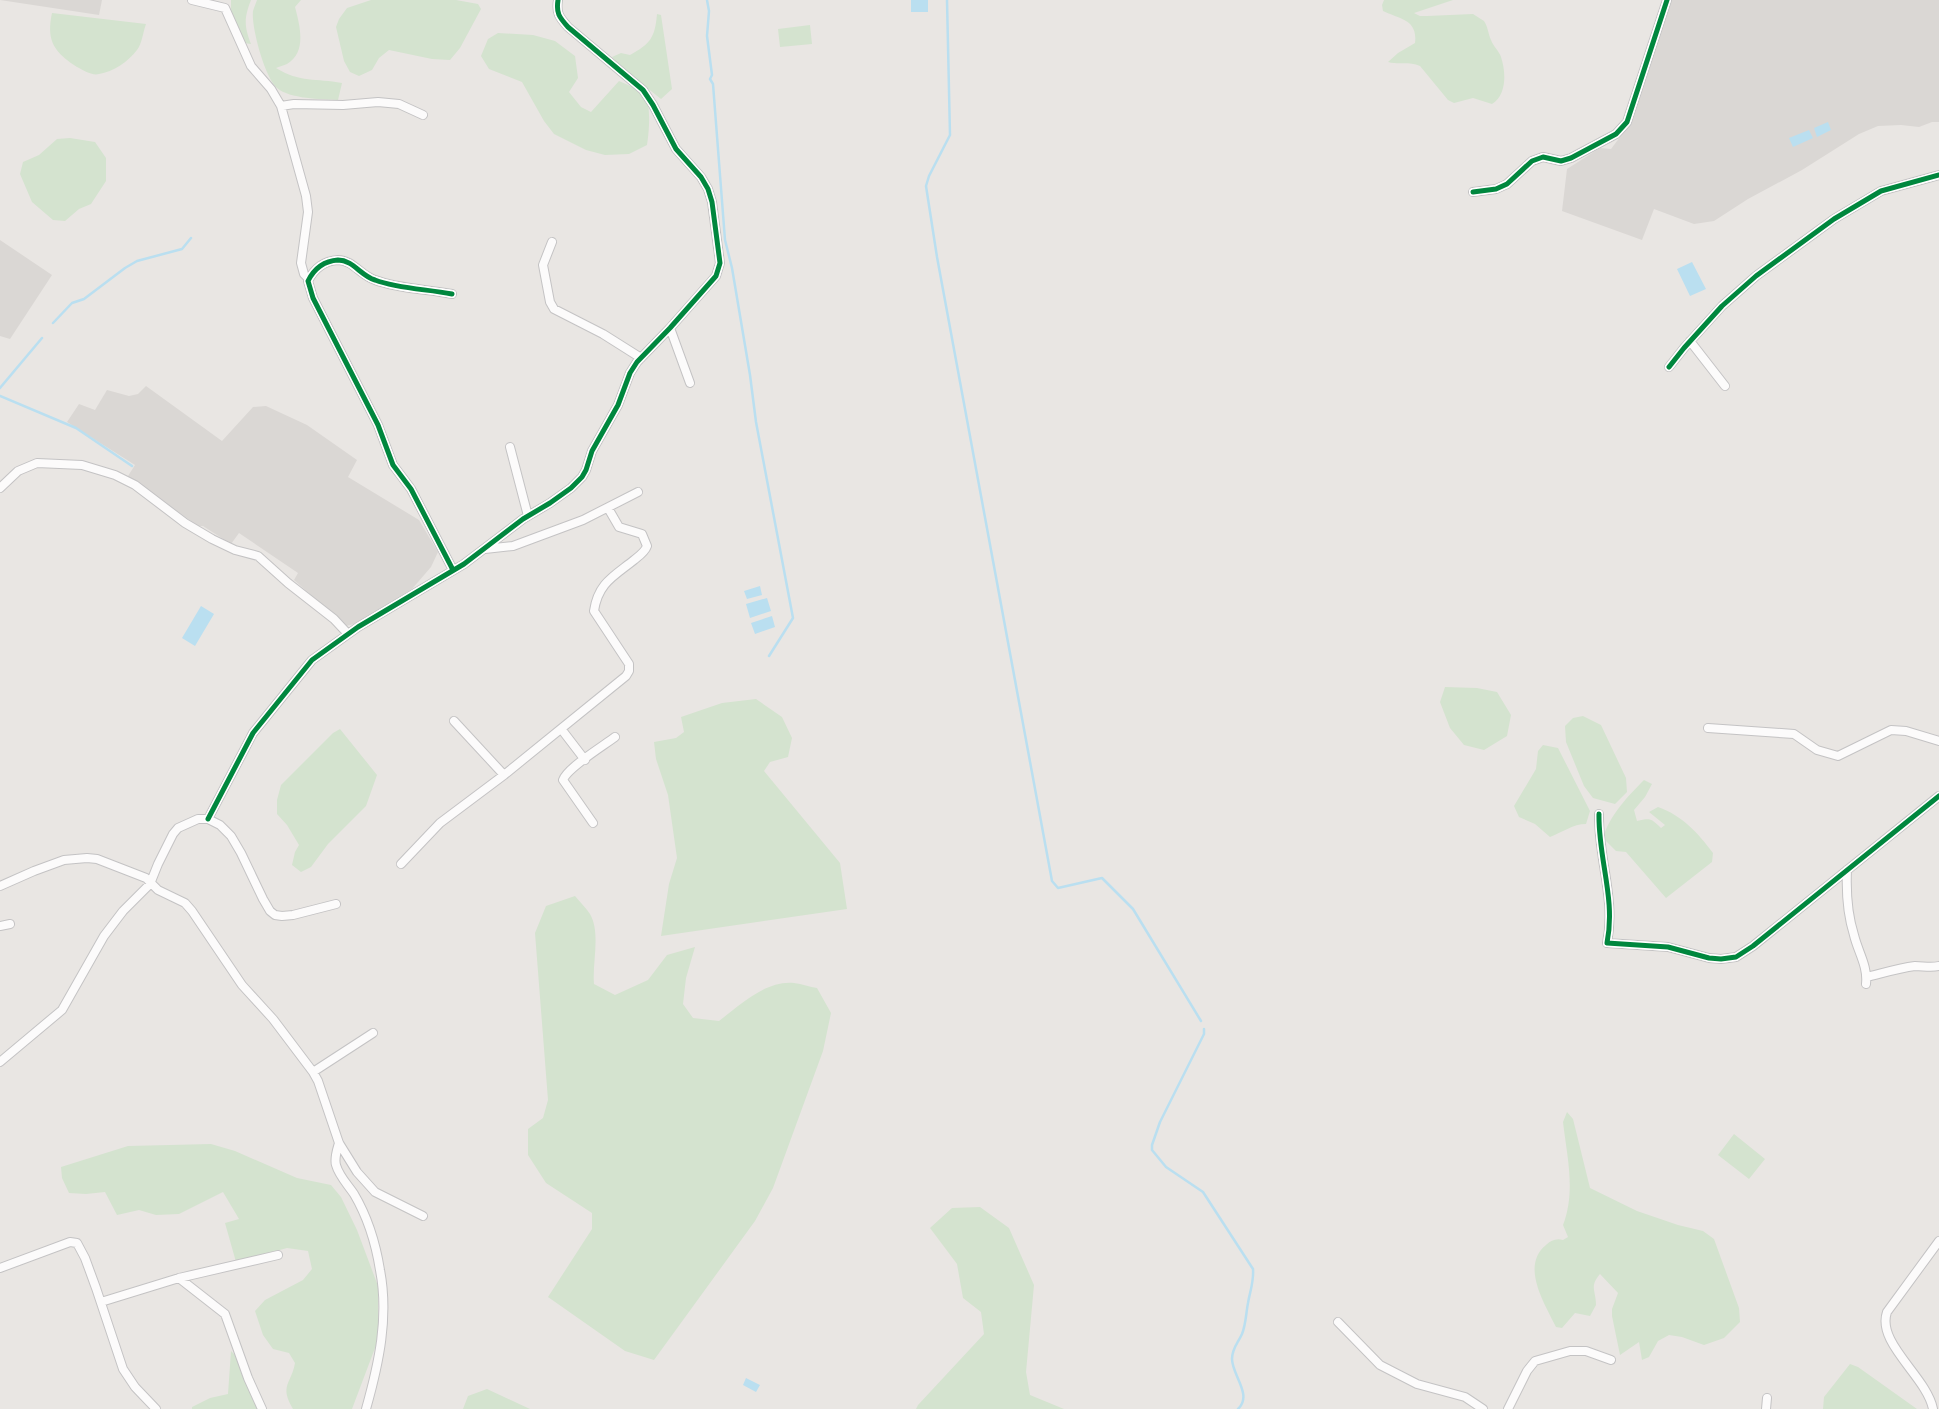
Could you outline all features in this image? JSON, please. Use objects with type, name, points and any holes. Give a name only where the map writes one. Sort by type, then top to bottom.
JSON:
[{"type":"street","points":[[192,0],[225,8],[251,66],[271,89],[281,106],[306,196],[308,212],[301,263],[304,274],[308,279]]},
{"type":"street","points":[[208,819],[253,734],[312,660],[348,634],[453,570],[528,516],[571,488],[582,477],[592,451],[618,405],[630,373],[641,358],[716,276],[720,263],[712,202],[708,189],[701,177],[676,149],[643,90],[568,27],[559,17],[556,10],[558,0]]},
{"type":"street","points":[[1473,192],[1496,189],[1507,184],[1532,161],[1543,157],[1561,161],[1571,158],[1622,129],[1627,122],[1667,0]]},
{"type":"street","points":[[281,106],[343,105],[378,102],[399,104],[423,115]]},
{"type":"street","points":[[1669,367],[1722,306],[1756,276],[1834,218],[1893,186],[1939,175]]},
{"type":"street","points":[[552,242],[543,265],[550,302],[554,309],[603,334],[641,358]]},
{"type":"street","points":[[452,294],[376,281],[363,275],[351,264],[337,260],[319,266],[308,279],[308,288],[378,425],[393,465],[411,489],[453,570]]},
{"type":"street","points":[[670,328],[690,383]]},
{"type":"street","points":[[1690,341],[1724,386]]},
{"type":"street","points":[[510,447],[528,516]]},
{"type":"street","points":[[0,488],[18,471],[37,463],[82,464],[114,475],[135,485],[185,523],[212,539],[235,550],[258,556],[288,583],[334,619],[348,634]]},
{"type":"street","points":[[483,549],[512,546],[583,520],[638,492]]},
{"type":"street","points":[[401,864],[440,823],[562,730],[626,676],[629,671],[629,664],[626,658],[594,610],[600,588],[637,558],[647,546],[642,534],[619,527],[608,508]]},
{"type":"street","points":[[454,721],[504,775]]},
{"type":"street","points":[[1708,728],[1794,734],[1818,750],[1838,756],[1891,730],[1906,731],[1939,741]]},
{"type":"street","points":[[562,730],[585,760]]},
{"type":"street","points":[[593,823],[563,780],[572,769],[615,737]]},
{"type":"street","points":[[1599,814],[1598,831],[1610,905],[1610,929],[1607,943],[1668,947],[1709,958],[1721,959],[1736,957],[1753,946],[1939,796]]},
{"type":"street","points":[[0,1062],[62,1010],[104,936],[123,911],[150,884],[158,864],[178,828],[198,818],[208,819],[220,825],[231,836],[242,853],[270,911],[275,915],[293,915],[336,904]]},
{"type":"street","points":[[0,886],[64,860],[87,858],[97,859],[146,878],[158,890],[185,903],[242,985],[273,1019],[313,1072],[340,1143],[357,1172],[375,1192],[423,1216]]},
{"type":"street","points":[[1847,870],[1847,910],[1854,938],[1864,961],[1867,980],[1904,968],[1939,966]]},
{"type":"street","points":[[0,926],[10,924]]},
{"type":"street","points":[[313,1072],[373,1033]]},
{"type":"street","points":[[340,1143],[336,1153],[335,1164],[361,1208],[372,1239],[380,1270],[384,1306],[382,1340],[366,1409]]},
{"type":"street","points":[[1933,1409],[1928,1394],[1889,1340],[1884,1320],[1886,1312],[1939,1241]]},
{"type":"street","points":[[0,1268],[70,1242],[76,1243],[85,1258],[123,1369],[135,1388],[156,1409]]},
{"type":"street","points":[[101,1302],[179,1278],[278,1255]]},
{"type":"street","points":[[179,1278],[225,1314],[248,1378],[262,1409]]},
{"type":"street","points":[[1338,1322],[1380,1365],[1417,1384],[1465,1397],[1483,1409]]},
{"type":"street","points":[[1508,1409],[1527,1371],[1535,1361],[1551,1355],[1578,1351],[1586,1351],[1611,1360]]},
{"type":"street","points":[[1766,1409],[1767,1398]]},
{"type":"shaded area","points":[[0,0],[102,0],[99,15]]},
{"type":"shaded area","points":[[1670,0],[1939,0],[1939,122],[1932,122],[1919,127],[1901,125],[1878,126],[1859,134],[1802,170],[1748,199],[1714,221],[1694,224],[1654,209],[1642,240],[1562,211],[1567,169],[1600,148],[1611,149],[1629,125]]},
{"type":"shaded area","points":[[0,240],[52,275],[10,339],[0,336]]},
{"type":"shaded area","points":[[146,386],[222,441],[253,407],[266,406],[307,425],[357,460],[348,477],[419,520],[438,552],[431,567],[412,589],[358,623],[346,626],[294,580],[298,573],[239,533],[231,544],[203,526],[198,526],[128,476],[135,465],[67,422],[79,404],[95,410],[107,390],[129,396],[138,394]]},
{"type":"green space","points":[[231,0],[251,0],[246,22],[251,44],[244,43],[231,13]]},
{"type":"green space","points":[[257,0],[301,0],[295,7],[299,22],[300,46],[293,59],[287,64],[276,68],[301,78],[342,83],[338,100],[306,98],[290,94],[277,88],[272,82],[260,52],[254,28],[253,11]]},
{"type":"green space","points":[[371,0],[456,0],[478,4],[481,9],[460,48],[450,60],[432,59],[389,50],[379,58],[372,70],[359,76],[350,72],[344,61],[336,27],[347,8]]},
{"type":"green space","points":[[1384,0],[1453,0],[1414,13],[1420,16],[1473,14],[1484,21],[1492,42],[1501,57],[1504,69],[1503,89],[1497,100],[1492,104],[1473,98],[1454,103],[1448,100],[1420,66],[1388,62],[1398,53],[1415,43],[1415,35],[1414,29],[1406,21],[1383,11],[1382,5]]},
{"type":"green space","points":[[52,13],[146,24],[139,47],[130,58],[110,71],[93,74],[77,67],[57,51],[50,31]]},
{"type":"green space","points":[[657,14],[661,15],[672,89],[661,99],[621,67],[612,57],[621,53],[630,55],[647,44],[655,29]]},
{"type":"green space","points":[[810,25],[812,44],[780,47],[778,29]]},
{"type":"green space","points":[[498,33],[533,35],[555,41],[575,56],[578,78],[569,92],[581,107],[591,112],[619,81],[641,92],[646,98],[649,108],[647,145],[629,154],[605,155],[586,150],[554,134],[544,121],[522,82],[489,69],[481,56],[488,39]]},
{"type":"green space","points":[[70,138],[95,142],[106,158],[106,181],[91,204],[79,209],[65,221],[53,220],[32,202],[20,174],[23,162],[39,155],[57,139]]},
{"type":"green space","points":[[1445,687],[1477,688],[1497,692],[1511,715],[1507,736],[1484,750],[1464,745],[1450,728],[1440,702]]},
{"type":"green space","points":[[756,699],[782,717],[792,738],[788,757],[770,762],[764,771],[840,863],[847,909],[661,936],[669,884],[677,858],[668,795],[656,759],[654,742],[676,738],[684,732],[681,717],[722,703]]},
{"type":"green space","points":[[1583,716],[1601,725],[1626,778],[1627,792],[1615,804],[1593,798],[1584,786],[1566,742],[1565,726],[1573,718]]},
{"type":"green space","points":[[340,729],[377,775],[366,806],[328,844],[311,867],[301,872],[292,865],[299,845],[287,825],[277,814],[277,800],[281,785],[333,733]]},
{"type":"green space","points":[[1543,745],[1558,748],[1590,811],[1586,824],[1572,827],[1550,837],[1535,824],[1519,817],[1514,806],[1536,769],[1538,751]]},
{"type":"green space","points":[[1644,780],[1652,784],[1645,797],[1634,810],[1637,821],[1650,820],[1661,828],[1665,825],[1649,812],[1658,807],[1682,820],[1702,839],[1713,853],[1712,862],[1666,898],[1626,852],[1616,851],[1603,838],[1614,814]]},
{"type":"green space","points":[[575,896],[590,914],[595,930],[594,984],[615,995],[648,980],[667,955],[695,947],[686,978],[683,1004],[693,1018],[719,1021],[764,989],[784,983],[817,988],[831,1013],[823,1051],[773,1188],[755,1221],[654,1360],[625,1351],[548,1297],[592,1229],[592,1213],[546,1183],[528,1155],[528,1129],[543,1118],[548,1100],[535,933],[546,906]]},
{"type":"green space","points":[[1567,1112],[1573,1119],[1590,1188],[1637,1211],[1678,1225],[1703,1231],[1714,1239],[1739,1308],[1740,1322],[1724,1338],[1704,1345],[1682,1337],[1669,1335],[1658,1341],[1649,1357],[1642,1360],[1639,1342],[1620,1355],[1612,1316],[1612,1309],[1618,1293],[1600,1274],[1594,1286],[1596,1305],[1590,1316],[1575,1313],[1562,1328],[1556,1327],[1537,1285],[1535,1263],[1539,1254],[1548,1243],[1568,1237],[1563,1225],[1567,1212],[1570,1187],[1563,1122]]},
{"type":"green space","points":[[1734,1134],[1765,1159],[1749,1179],[1718,1155]]},
{"type":"green space","points":[[211,1144],[235,1151],[297,1178],[331,1185],[341,1197],[357,1230],[378,1286],[378,1340],[352,1409],[293,1409],[286,1390],[295,1363],[289,1353],[273,1349],[263,1335],[255,1311],[265,1300],[303,1280],[312,1269],[308,1251],[287,1248],[236,1262],[225,1223],[239,1219],[223,1192],[179,1214],[156,1215],[139,1210],[117,1215],[105,1192],[69,1193],[62,1178],[61,1167],[128,1146]]},
{"type":"green space","points":[[980,1207],[1009,1228],[1034,1285],[1026,1372],[1030,1395],[1064,1409],[916,1409],[984,1334],[981,1312],[963,1298],[957,1264],[930,1228],[952,1208]]},
{"type":"green space","points":[[231,1351],[238,1358],[259,1409],[192,1409],[192,1407],[210,1398],[228,1394]]},
{"type":"green space","points":[[1850,1364],[1858,1367],[1917,1409],[1823,1409],[1824,1397]]},
{"type":"green space","points":[[487,1389],[530,1409],[463,1409],[468,1396]]},
{"type":"water","points":[[911,0],[928,0],[928,12],[911,12]]},
{"type":"water","points":[[1828,122],[1831,130],[1817,137],[1814,128]]},
{"type":"water","points":[[1809,130],[1813,138],[1793,147],[1789,138]]},
{"type":"water","points":[[1692,262],[1706,289],[1690,296],[1677,269]]},
{"type":"water","points":[[760,586],[762,595],[747,599],[744,591]]},
{"type":"water","points":[[767,598],[771,611],[750,618],[746,604]]},
{"type":"water","points":[[201,606],[214,614],[195,646],[182,638]]},
{"type":"water","points":[[772,616],[775,627],[755,634],[751,623]]},
{"type":"water","points":[[746,1378],[760,1385],[756,1392],[743,1385]]},
{"type":"waterway","points":[[707,0],[709,11],[707,36],[712,75],[710,79],[713,84],[725,240],[732,268],[756,422],[793,618],[769,656]]},
{"type":"waterway","points":[[947,0],[950,135],[929,176],[926,186],[937,257],[1052,881],[1058,888],[1102,878],[1133,909],[1201,1021]]},
{"type":"waterway","points":[[53,323],[72,303],[84,299],[125,268],[137,261],[182,249],[191,238]]},
{"type":"waterway","points":[[0,388],[42,338]]},
{"type":"waterway","points":[[0,396],[76,428],[132,466]]},
{"type":"waterway","points":[[1204,1029],[1204,1034],[1160,1122],[1152,1150],[1166,1167],[1203,1192],[1253,1269],[1244,1326],[1232,1355],[1233,1365],[1243,1391],[1242,1403],[1238,1409]]},
{"type":"cycle path","points":[[208,819],[253,733],[312,660],[358,627],[464,564],[523,519],[571,488],[582,477],[592,451],[618,405],[630,373],[637,362],[716,276],[720,263],[712,202],[708,189],[701,177],[676,149],[643,90],[568,27],[559,15],[557,8],[558,0]]},
{"type":"cycle path","points":[[1473,192],[1496,189],[1507,184],[1532,161],[1543,157],[1561,161],[1571,158],[1616,134],[1627,122],[1667,0]]},
{"type":"cycle path","points":[[1669,367],[1722,306],[1756,276],[1834,219],[1881,191],[1939,175]]},
{"type":"cycle path","points":[[452,294],[384,283],[370,278],[348,263],[338,260],[320,266],[308,281],[313,298],[378,425],[393,465],[411,489],[453,570]]},
{"type":"cycle path","points":[[1599,814],[1599,830],[1609,910],[1607,943],[1668,947],[1709,958],[1721,959],[1736,957],[1753,946],[1939,796]]}]
